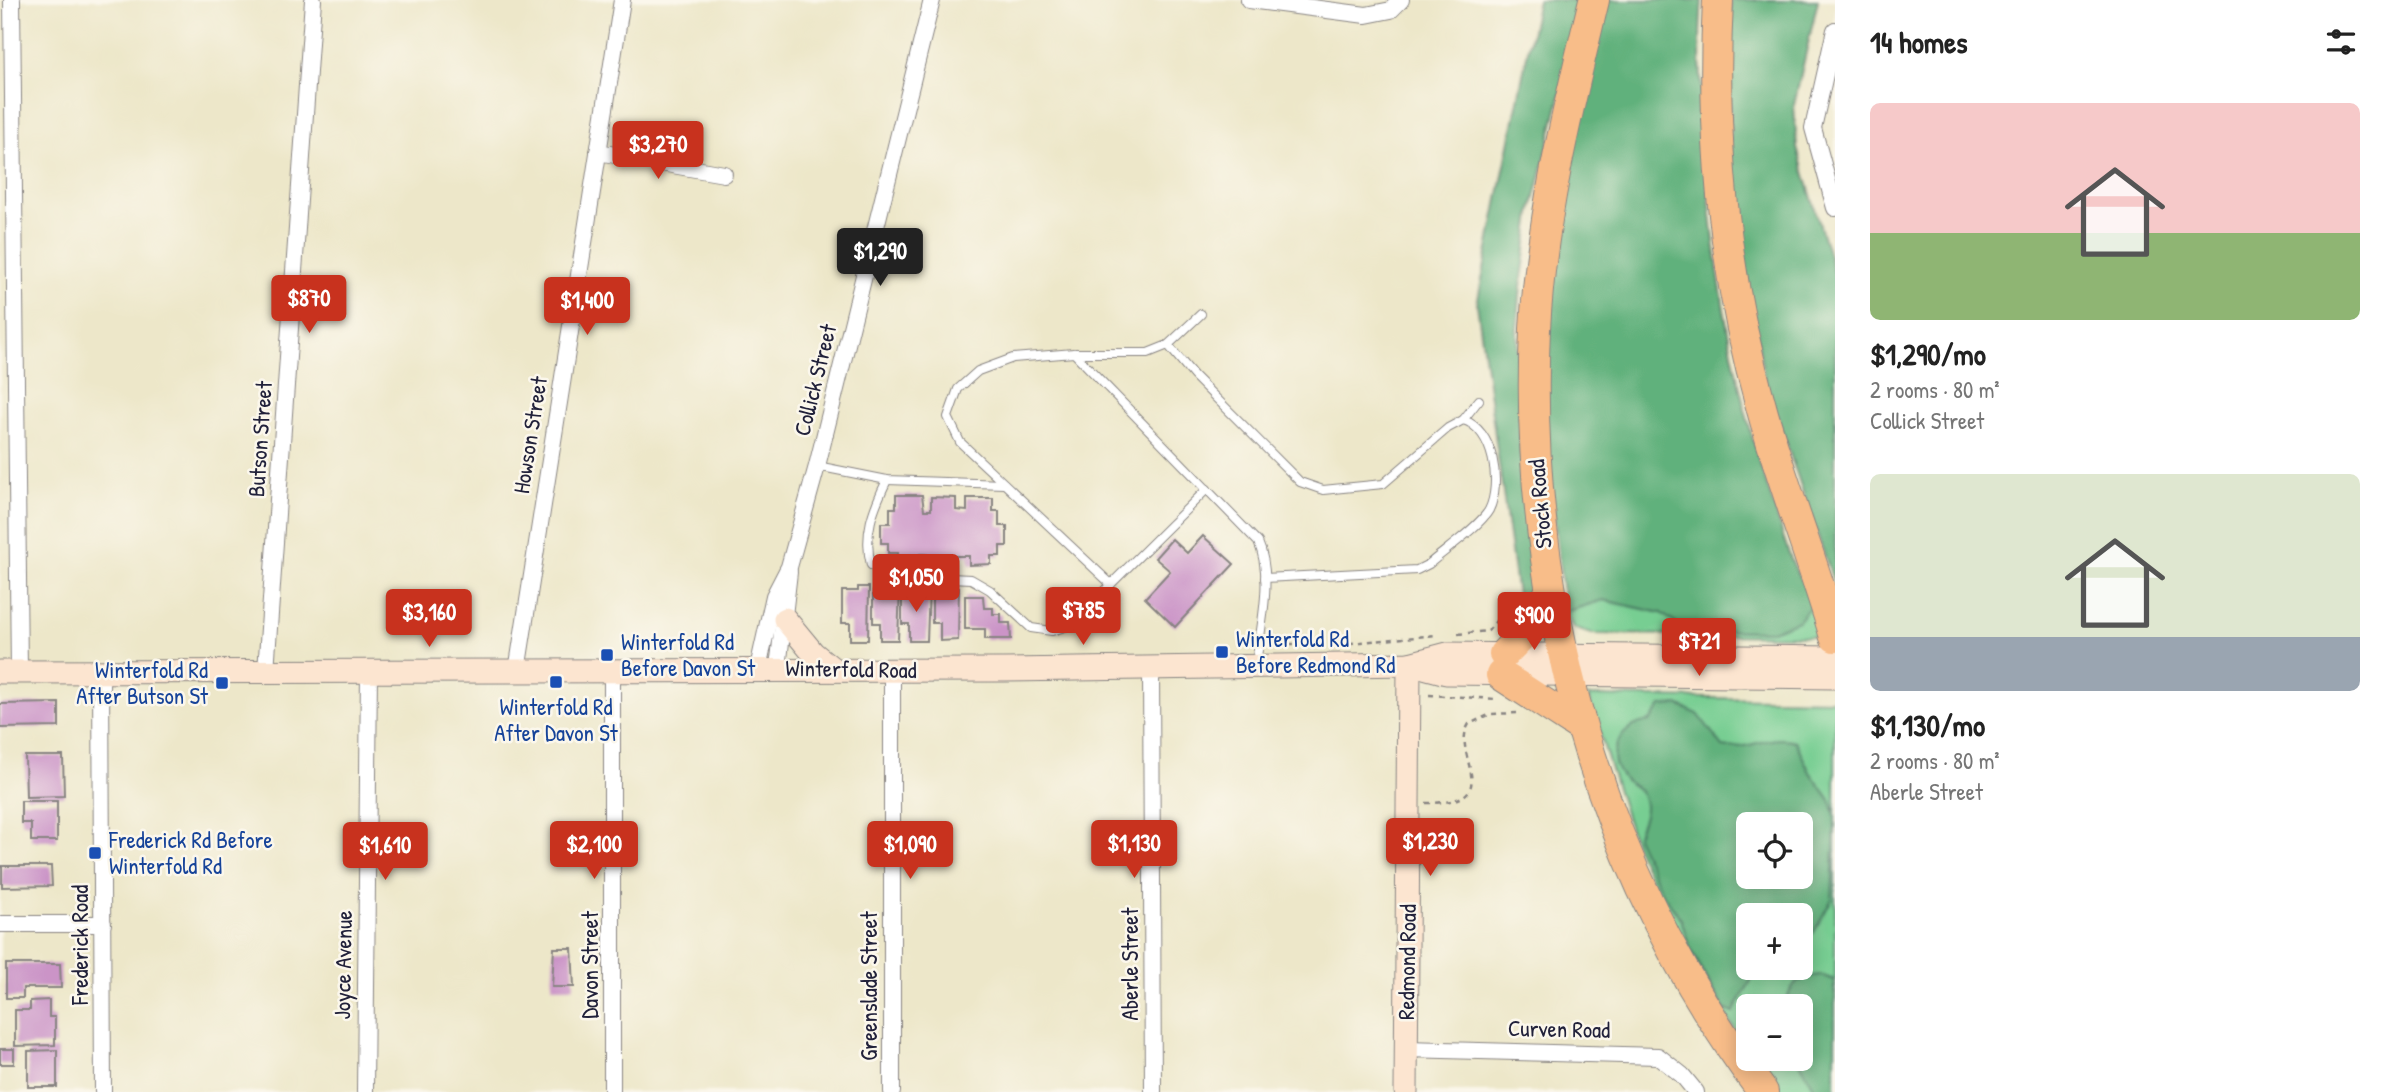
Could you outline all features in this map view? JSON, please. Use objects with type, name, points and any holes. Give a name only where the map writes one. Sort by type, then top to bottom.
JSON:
[{"type":"highway","name":"Stock Road","points":[[1594,0],[1557,160],[1535,327],[1536,474],[1550,591],[1581,727],[1600,785],[1645,894],[1697,993],[1763,1092]]},
{"type":"highway","points":[[1718,0],[1717,142],[1736,299],[1761,409],[1833,621]]},
{"type":"highway","points":[[1550,591],[1535,622],[1500,676],[1581,727]]},
{"type":"main road","points":[[785,619],[813,653],[833,669]]},
{"type":"main road","name":"Winterfold Road","points":[[10,672],[1151,668],[1257,655],[1409,664],[1447,654],[1500,676],[1566,664],[1835,658]]},
{"type":"main road","name":"Redmond Road","points":[[1406,1092],[1409,664]]},
{"type":"main road","name":"Winterfold Road","points":[[1566,664],[1835,677]]},
{"type":"street","points":[[10,672],[12,0]]},
{"type":"street","name":"Butson Street","points":[[266,671],[313,0]]},
{"type":"street","name":"Howson Street","points":[[517,671],[622,0]]},
{"type":"street","name":"Collick Street","points":[[768,668],[774,596],[789,566],[817,466],[932,0]]},
{"type":"street","points":[[1249,0],[1366,15],[1396,5]]},
{"type":"street","points":[[1835,30],[1813,128],[1835,208]]},
{"type":"street","points":[[598,152],[724,174]]},
{"type":"street","name":"Collick Street","points":[[768,668],[785,619],[789,566]]},
{"type":"street","name":"Aberle Street","points":[[1151,668],[1153,1092]]},
{"type":"street","name":"Davon Street","points":[[612,670],[612,1092]]},
{"type":"street","name":"Greenslade Street","points":[[892,670],[892,1092]]},
{"type":"street","name":"Joyce Avenue","points":[[365,1092],[369,671]]},
{"type":"street","name":"Frederick Road","points":[[101,672],[103,1092]]},
{"type":"street","points":[[0,924],[103,924]]},
{"type":"street","name":"Curven Road","points":[[1406,1049],[1658,1056],[1682,1075],[1696,1092]]},
{"type":"lane","points":[[1111,584],[960,442],[948,417],[958,389],[978,371],[1013,358],[1074,353],[1148,353],[1168,345],[1201,314]]},
{"type":"lane","points":[[1168,345],[1194,376],[1300,482],[1311,488],[1323,490],[1383,484],[1448,428],[1463,420],[1479,400]]},
{"type":"lane","points":[[1074,353],[1258,542],[1262,551],[1265,578],[1257,655]]},
{"type":"lane","points":[[1265,578],[1417,570],[1429,565],[1488,512],[1492,500],[1494,487],[1491,451],[1477,427],[1463,420]]},
{"type":"lane","points":[[817,466],[887,480],[1004,484]]},
{"type":"lane","points":[[887,480],[872,512],[866,546],[872,565],[887,575],[971,579],[990,590],[1031,628],[1052,631],[1077,623],[1111,584],[1207,489]]},
{"type":"path","points":[[1257,655],[1340,644],[1488,631],[1496,621],[1507,620]]},
{"type":"path","points":[[1422,693],[1500,676]]},
{"type":"path","points":[[1409,803],[1452,802],[1462,797],[1469,788],[1471,772],[1467,726],[1483,716],[1521,710]]},
{"type":"green space","points":[[1538,0],[1584,0],[1531,214],[1517,329],[1520,447],[1527,531],[1536,588],[1528,608],[1517,595],[1477,304]]},
{"type":"green space","points":[[1605,0],[1702,0],[1700,64],[1707,176],[1725,318],[1758,458],[1789,554],[1814,601],[1798,621],[1772,631],[1685,630],[1661,613],[1603,600],[1565,612],[1543,420],[1557,209]]},
{"type":"green space","points":[[1731,0],[1818,0],[1794,105],[1797,148],[1835,276],[1835,586],[1764,378],[1730,173]]},
{"type":"green space","points":[[1603,600],[1662,613],[1685,630],[1772,631],[1814,601],[1821,636],[1591,634],[1573,628],[1565,612]]},
{"type":"green space","points":[[1588,696],[1835,700],[1835,1092],[1778,1092],[1762,1071],[1813,1071],[1813,994],[1736,994],[1736,1032],[1673,926],[1635,845]]},
{"type":"green space","points":[[1678,705],[1698,714],[1723,747],[1741,747],[1777,739],[1795,741],[1810,772],[1831,801],[1835,815],[1832,899],[1814,932],[1813,903],[1736,903],[1736,980],[1751,980],[1744,994],[1736,994],[1736,1008],[1733,1013],[1724,1009],[1690,948],[1681,919],[1661,891],[1636,837],[1644,814],[1643,796],[1618,772],[1615,752],[1617,743],[1630,728],[1650,721],[1661,706]]},
{"type":"green space","points":[[1820,975],[1835,980],[1835,1092],[1817,1092],[1805,1071],[1813,1071],[1813,994],[1789,994],[1796,983],[1813,980],[1813,976]]},
{"type":"building","points":[[896,495],[922,495],[924,510],[931,510],[931,497],[956,498],[956,510],[967,511],[967,498],[993,498],[993,511],[999,511],[999,526],[1007,526],[1007,546],[1000,546],[1000,556],[991,556],[991,564],[969,565],[969,556],[954,556],[954,564],[933,564],[933,556],[924,554],[920,554],[920,562],[898,562],[898,553],[888,553],[888,543],[881,543],[881,523],[890,523],[890,508],[896,508]]},
{"type":"building","points":[[1203,536],[1234,564],[1175,627],[1145,598],[1170,571],[1155,558],[1172,539],[1187,553]]},
{"type":"building","points":[[858,587],[869,587],[868,640],[850,640],[850,623],[842,623],[842,591],[858,591]]},
{"type":"building","points":[[889,587],[900,587],[898,640],[880,640],[880,623],[873,623],[873,591],[889,591]]},
{"type":"building","points":[[948,587],[959,587],[958,640],[940,641],[940,623],[932,623],[932,592],[948,592]]},
{"type":"building","points":[[917,588],[929,588],[927,641],[909,641],[909,624],[902,624],[902,593],[917,593]]},
{"type":"building","points":[[965,596],[983,596],[984,608],[993,608],[993,614],[1001,614],[1001,623],[1010,623],[1011,639],[985,639],[985,629],[965,629]]},
{"type":"building","points":[[59,703],[59,727],[0,728],[0,704]]},
{"type":"building","points":[[25,756],[63,756],[64,796],[26,797]]},
{"type":"building","points":[[21,801],[57,801],[57,841],[31,841],[31,823],[21,823]]},
{"type":"building","points":[[2,866],[51,866],[52,886],[2,887]]},
{"type":"building","points":[[554,948],[572,948],[574,987],[552,987]]},
{"type":"building","points":[[6,964],[60,964],[61,988],[23,988],[23,998],[6,998]]},
{"type":"building","points":[[49,1000],[49,1017],[55,1017],[55,1045],[15,1046],[15,1010],[30,1010],[30,1001]]},
{"type":"building","points":[[0,1049],[14,1049],[14,1064],[0,1064]]},
{"type":"building","points":[[57,1050],[57,1087],[28,1087],[28,1051]]},
{"type":"place","name":"Winterfold Rd Before Redmond Rd","points":[[1222,652]]},
{"type":"place","name":"Winterfold Rd Before Davon St","points":[[607,655]]},
{"type":"place","name":"Winterfold Rd After Davon St","points":[[556,682]]},
{"type":"place","name":"Winterfold Rd After Butson St","points":[[222,683]]},
{"type":"place","name":"Frederick Rd Before Winterfold Rd","points":[[95,853]]}]
